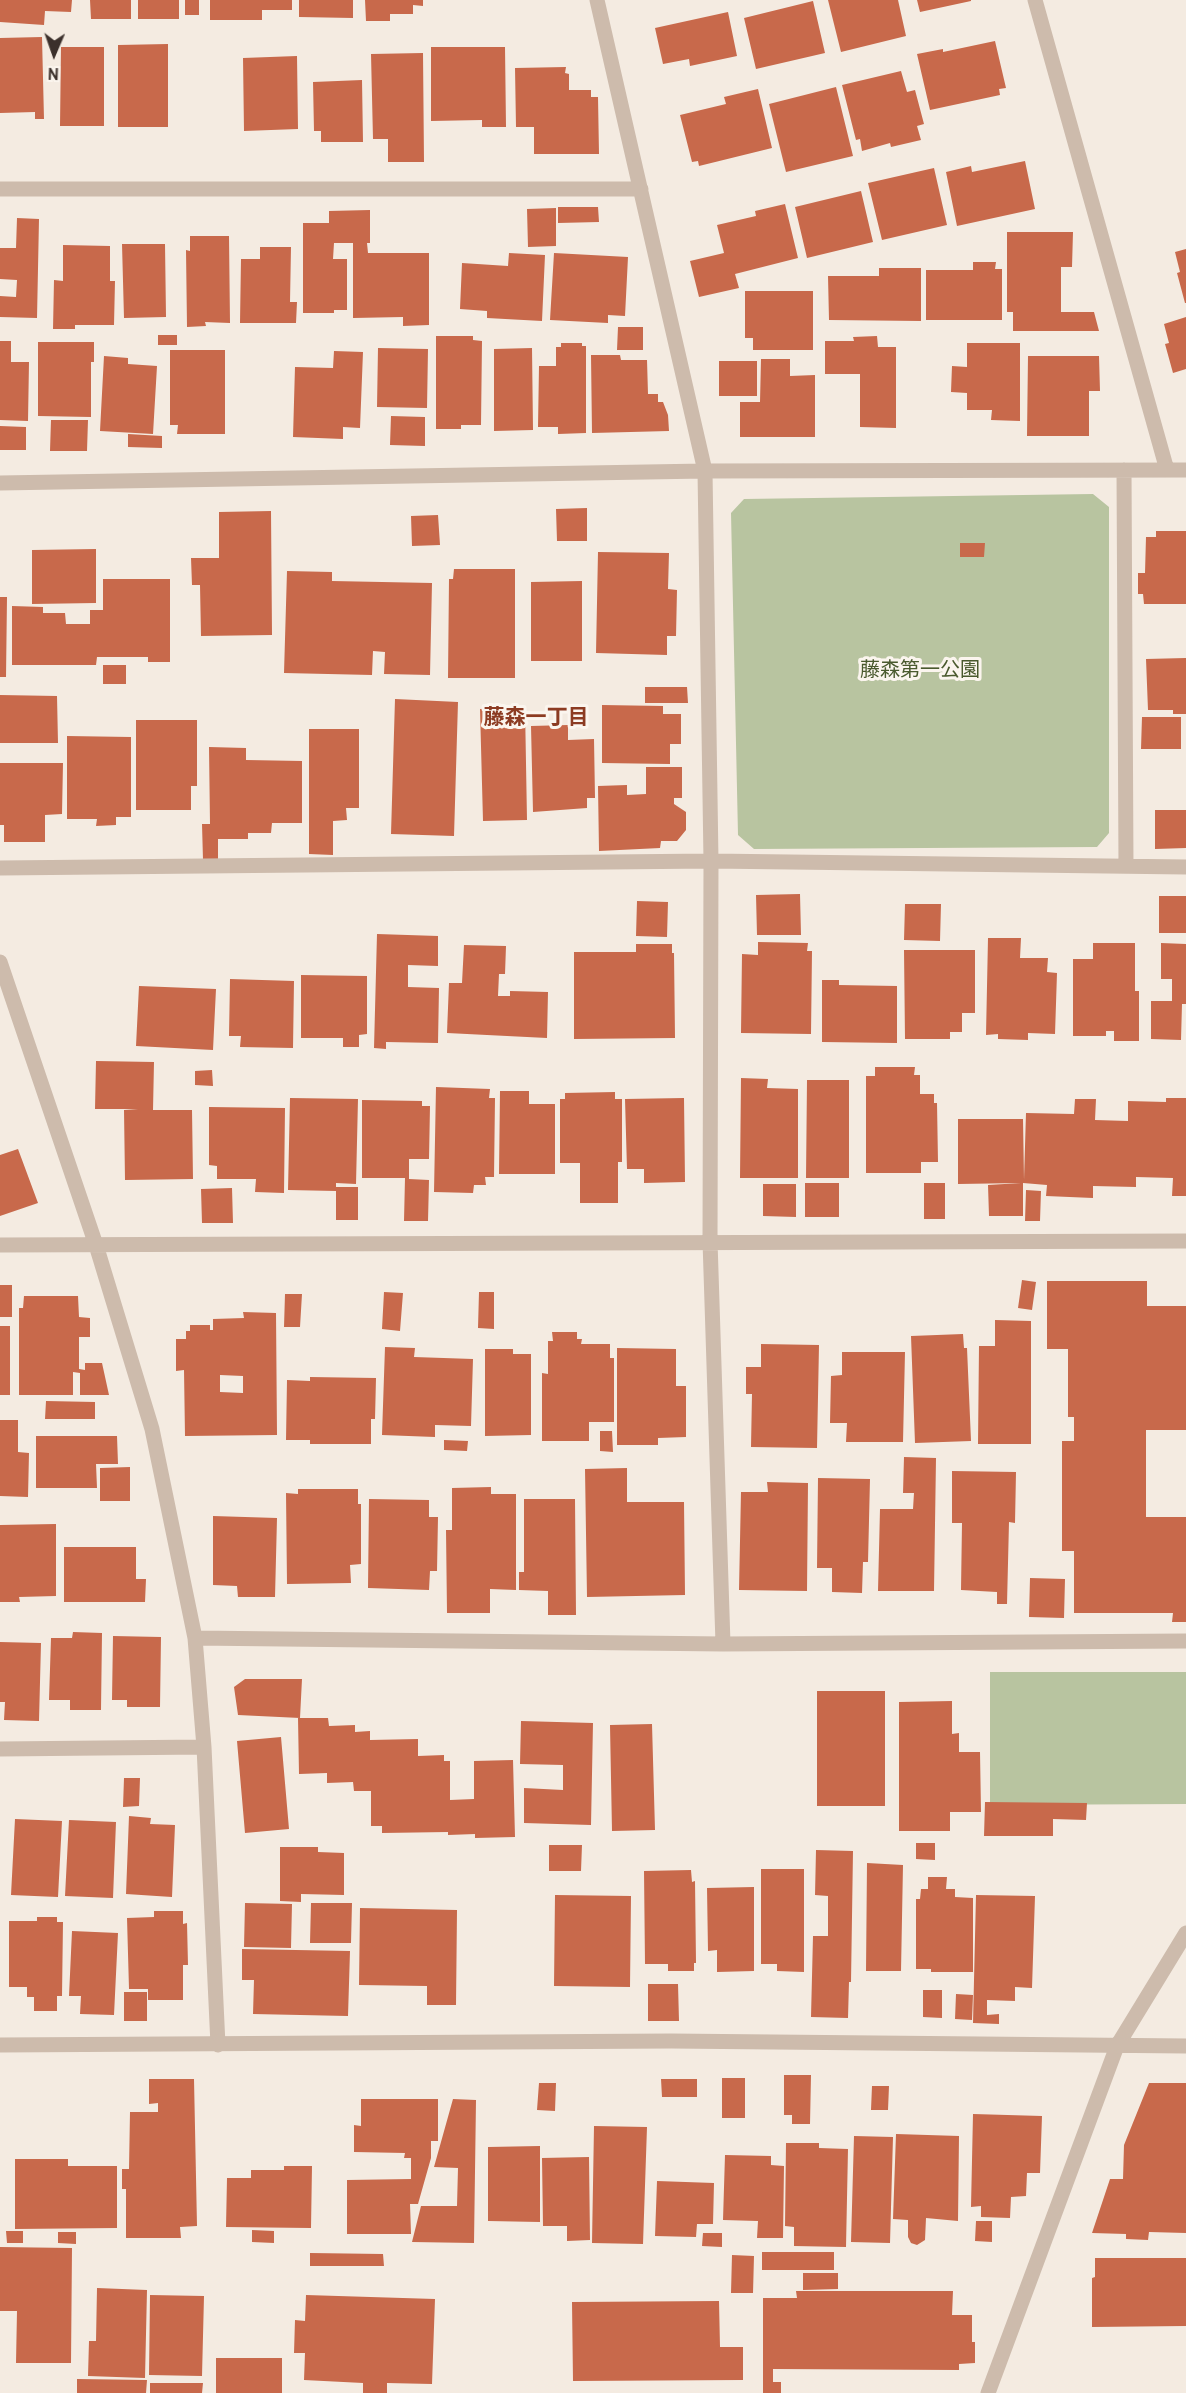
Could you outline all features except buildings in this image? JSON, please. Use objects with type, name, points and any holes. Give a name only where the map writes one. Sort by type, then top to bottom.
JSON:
[{"type":"street","points":[[597,0],[705,471],[711,861],[710,1241],[723,1644]]},
{"type":"street","points":[[1035,0],[1167,470]]},
{"type":"street","points":[[0,189],[641,189]]},
{"type":"street","points":[[1124,470],[1126,866]]},
{"type":"street","points":[[0,483],[705,471],[1186,470]]},
{"type":"street","points":[[0,868],[711,861],[1186,867]]},
{"type":"street","points":[[0,962],[96,1245],[152,1429],[195,1638],[204,1747],[218,2045]]},
{"type":"street","points":[[0,1245],[1186,1241]]},
{"type":"street","points":[[195,1638],[723,1644],[1186,1641]]},
{"type":"street","points":[[0,1749],[204,1747]]},
{"type":"street","points":[[988,2393],[1117,2046],[1186,1933]]},
{"type":"street","points":[[0,2044],[218,2045],[671,2040],[1186,2046]]},
{"type":"green space","name":"藤森第一公園","points":[[1093,494],[1109,507],[1109,833],[1097,847],[754,849],[738,835],[731,513],[744,499]]},
{"type":"green space","points":[[990,1672],[1186,1672],[1186,1804],[990,1805]]},
{"type":"district","name":"藤森一丁目","points":[[536,720]]}]
